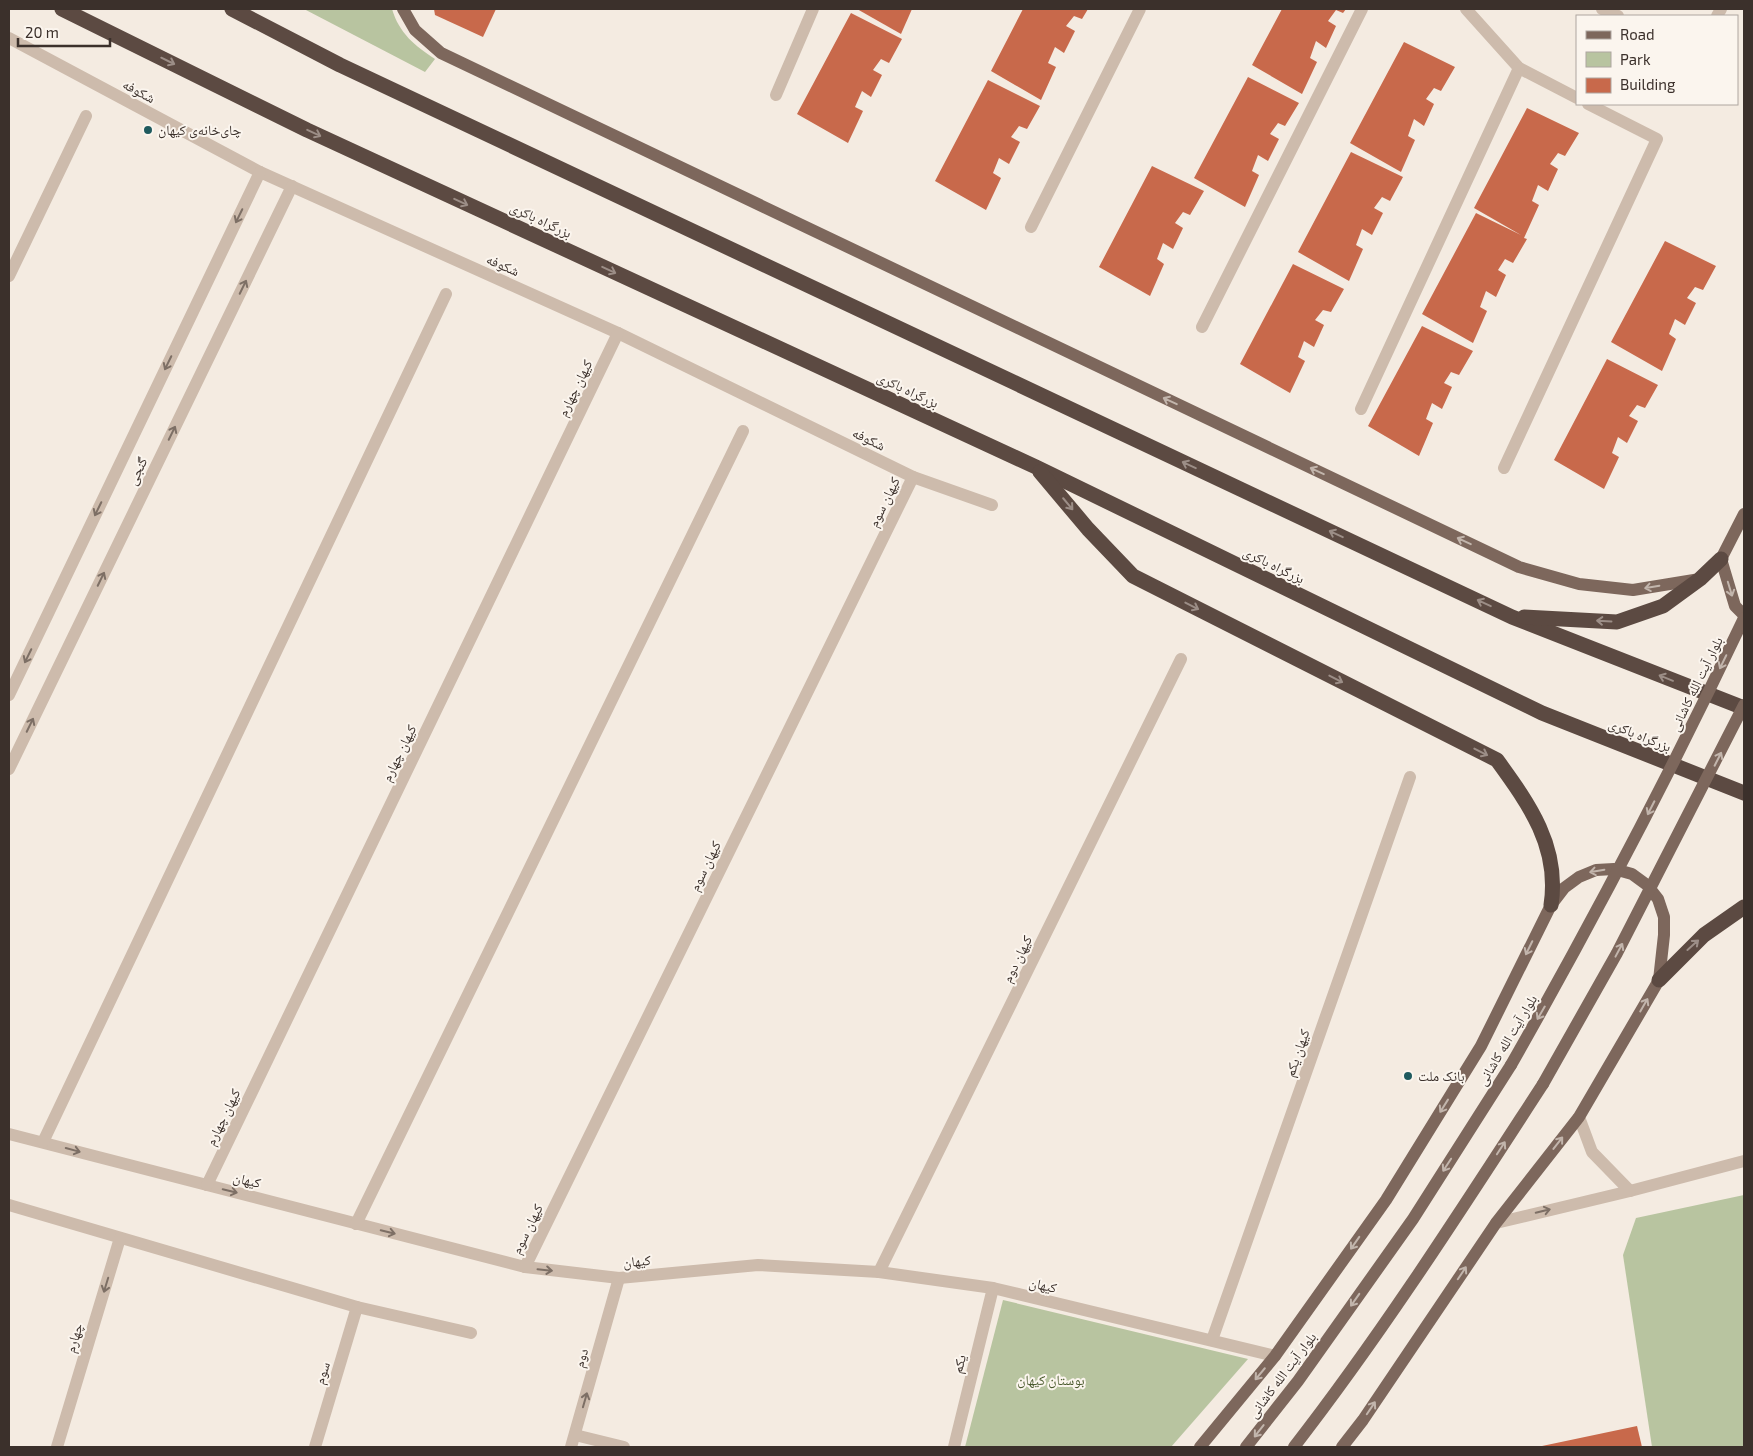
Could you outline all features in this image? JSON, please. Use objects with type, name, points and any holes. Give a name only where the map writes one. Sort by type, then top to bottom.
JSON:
[{"type":"highway","name":"بزرگراه باکری","points":[[62,9],[307,130],[1036,467],[1542,713],[1744,793]]},
{"type":"highway","points":[[232,9],[340,65],[1512,617],[1744,707]]},
{"type":"highway","points":[[1036,467],[1088,529],[1133,576],[1497,760],[1530,805],[1551,859],[1554,883],[1551,905]]},
{"type":"highway","points":[[1512,617],[1617,622],[1663,606],[1700,579],[1721,559]]},
{"type":"highway","points":[[1658,980],[1704,935],[1744,908]]},
{"type":"main road","points":[[403,9],[415,30],[441,53],[1519,567],[1579,584],[1633,590],[1700,579]]},
{"type":"main road","points":[[1744,514],[1721,559],[1735,606],[1744,617]]},
{"type":"main road","name":"بلوار آیت الله کاشانی","points":[[1246,1447],[1298,1381],[1413,1219],[1511,1065],[1584,936],[1688,735],[1744,617]]},
{"type":"main road","points":[[1294,1447],[1330,1402],[1435,1252],[1543,1084],[1617,953],[1744,707]]},
{"type":"main road","points":[[1200,1447],[1276,1356],[1386,1200],[1481,1046],[1551,905],[1564,888],[1578,876],[1596,870],[1614,870],[1632,874],[1647,885],[1658,900],[1664,917],[1664,935],[1658,980],[1579,1117],[1496,1223],[1363,1420],[1342,1447]]},
{"type":"street","points":[[776,95],[813,9]]},
{"type":"street","points":[[1031,227],[1140,9]]},
{"type":"street","points":[[1202,327],[1362,9]]},
{"type":"street","points":[[1466,9],[1519,68],[1576,97]]},
{"type":"street","points":[[1602,9],[1616,15]]},
{"type":"street","name":"شکوفه","points":[[9,38],[260,172],[618,333],[913,477],[992,505]]},
{"type":"street","points":[[1361,409],[1519,68]]},
{"type":"street","points":[[1504,468],[1657,139],[1590,105]]},
{"type":"street","points":[[9,276],[86,116]]},
{"type":"street","name":"گنجی","points":[[9,695],[260,172]]},
{"type":"street","name":"گنجی","points":[[9,769],[292,186]]},
{"type":"street","points":[[42,1142],[446,294]]},
{"type":"street","name":"کیهان چهارم","points":[[207,1185],[618,333]]},
{"type":"street","points":[[356,1224],[743,431]]},
{"type":"street","name":"کیهان سوم","points":[[525,1267],[913,477]]},
{"type":"street","name":"کیهان دوم","points":[[879,1272],[1181,660]]},
{"type":"street","name":"کیهان یکم","points":[[1212,1340],[1410,777]]},
{"type":"street","points":[[1579,1117],[1592,1152],[1630,1190]]},
{"type":"street","name":"کیهان","points":[[9,1134],[525,1267],[619,1278],[758,1265],[879,1272],[993,1288],[1276,1356]]},
{"type":"street","points":[[1496,1223],[1744,1161]]},
{"type":"street","points":[[9,1204],[357,1306],[472,1332]]},
{"type":"street","name":"چهارم","points":[[57,1447],[120,1238]]},
{"type":"street","name":"دوم","points":[[573,1441],[619,1278]]},
{"type":"street","name":"یکم","points":[[954,1447],[993,1288]]},
{"type":"street","name":"سوم","points":[[315,1447],[357,1306]]},
{"type":"street","points":[[573,1441],[624,1447]]},
{"type":"green space","points":[[304,9],[392,9],[403,32],[435,59],[425,72]]},
{"type":"green space","points":[[1744,1195],[1744,1447],[1652,1447],[1623,1255],[1636,1218]]},
{"type":"green space","name":"بوستان کیهان","points":[[1003,1300],[1248,1359],[1171,1447],[965,1447]]},
{"type":"building","points":[[434,9],[496,9],[483,37],[435,15]]},
{"type":"building","points":[[857,9],[912,9],[901,34]]},
{"type":"building","points":[[1023,9],[1088,9],[1082,19],[1074,16],[1066,26],[1075,31],[1064,53],[1055,47],[1048,63],[1056,67],[1041,100],[991,71]]},
{"type":"building","points":[[1282,9],[1346,9],[1343,13],[1336,10],[1328,21],[1336,26],[1326,48],[1316,41],[1310,58],[1317,62],[1302,94],[1252,65]]},
{"type":"building","points":[[851,13],[902,39],[889,63],[881,59],[873,70],[882,75],[871,97],[862,91],[855,107],[863,111],[848,143],[797,114]]},
{"type":"building","points":[[1404,42],[1455,67],[1441,91],[1434,88],[1426,99],[1434,104],[1424,126],[1414,119],[1408,136],[1415,140],[1401,172],[1350,143]]},
{"type":"building","points":[[1248,77],[1299,103],[1285,126],[1278,123],[1270,134],[1279,139],[1268,161],[1258,155],[1252,171],[1259,175],[1245,207],[1194,178]]},
{"type":"building","points":[[988,80],[1040,106],[1027,129],[1019,126],[1011,137],[1020,142],[1009,164],[999,158],[993,173],[1001,178],[986,210],[935,181]]},
{"type":"building","points":[[1527,108],[1579,133],[1565,156],[1558,153],[1550,164],[1558,169],[1548,191],[1538,185],[1532,201],[1539,205],[1524,238],[1527,239],[1513,263],[1505,259],[1498,270],[1506,275],[1496,297],[1486,291],[1480,307],[1487,311],[1473,343],[1422,314],[1476,213],[1521,235],[1474,208]]},
{"type":"building","points":[[1351,152],[1403,177],[1390,201],[1382,197],[1374,208],[1383,213],[1372,235],[1362,229],[1356,245],[1363,249],[1349,281],[1298,252]]},
{"type":"building","points":[[1152,166],[1204,191],[1190,215],[1183,212],[1175,223],[1183,228],[1173,249],[1163,243],[1157,259],[1164,264],[1150,296],[1099,267]]},
{"type":"building","points":[[1665,241],[1716,266],[1703,290],[1695,287],[1687,298],[1696,303],[1685,325],[1675,319],[1669,334],[1676,339],[1662,371],[1611,342]]},
{"type":"building","points":[[1293,264],[1344,289],[1331,312],[1323,310],[1315,320],[1324,325],[1314,347],[1304,341],[1298,357],[1305,361],[1290,393],[1240,364]]},
{"type":"building","points":[[1422,326],[1473,351],[1459,375],[1451,372],[1444,383],[1452,387],[1442,409],[1432,403],[1426,419],[1433,423],[1419,456],[1368,426]]},
{"type":"building","points":[[1607,359],[1658,385],[1645,408],[1637,405],[1629,416],[1638,421],[1627,443],[1618,437],[1612,453],[1619,457],[1604,489],[1554,460]]},
{"type":"building","points":[[1637,1426],[1642,1447],[1542,1447],[1542,1446]]},
{"type":"place","name":"چای‌خانه‌ی کیهان","points":[[148,130]]},
{"type":"place","name":"بانک ملت","points":[[1408,1076]]}]
